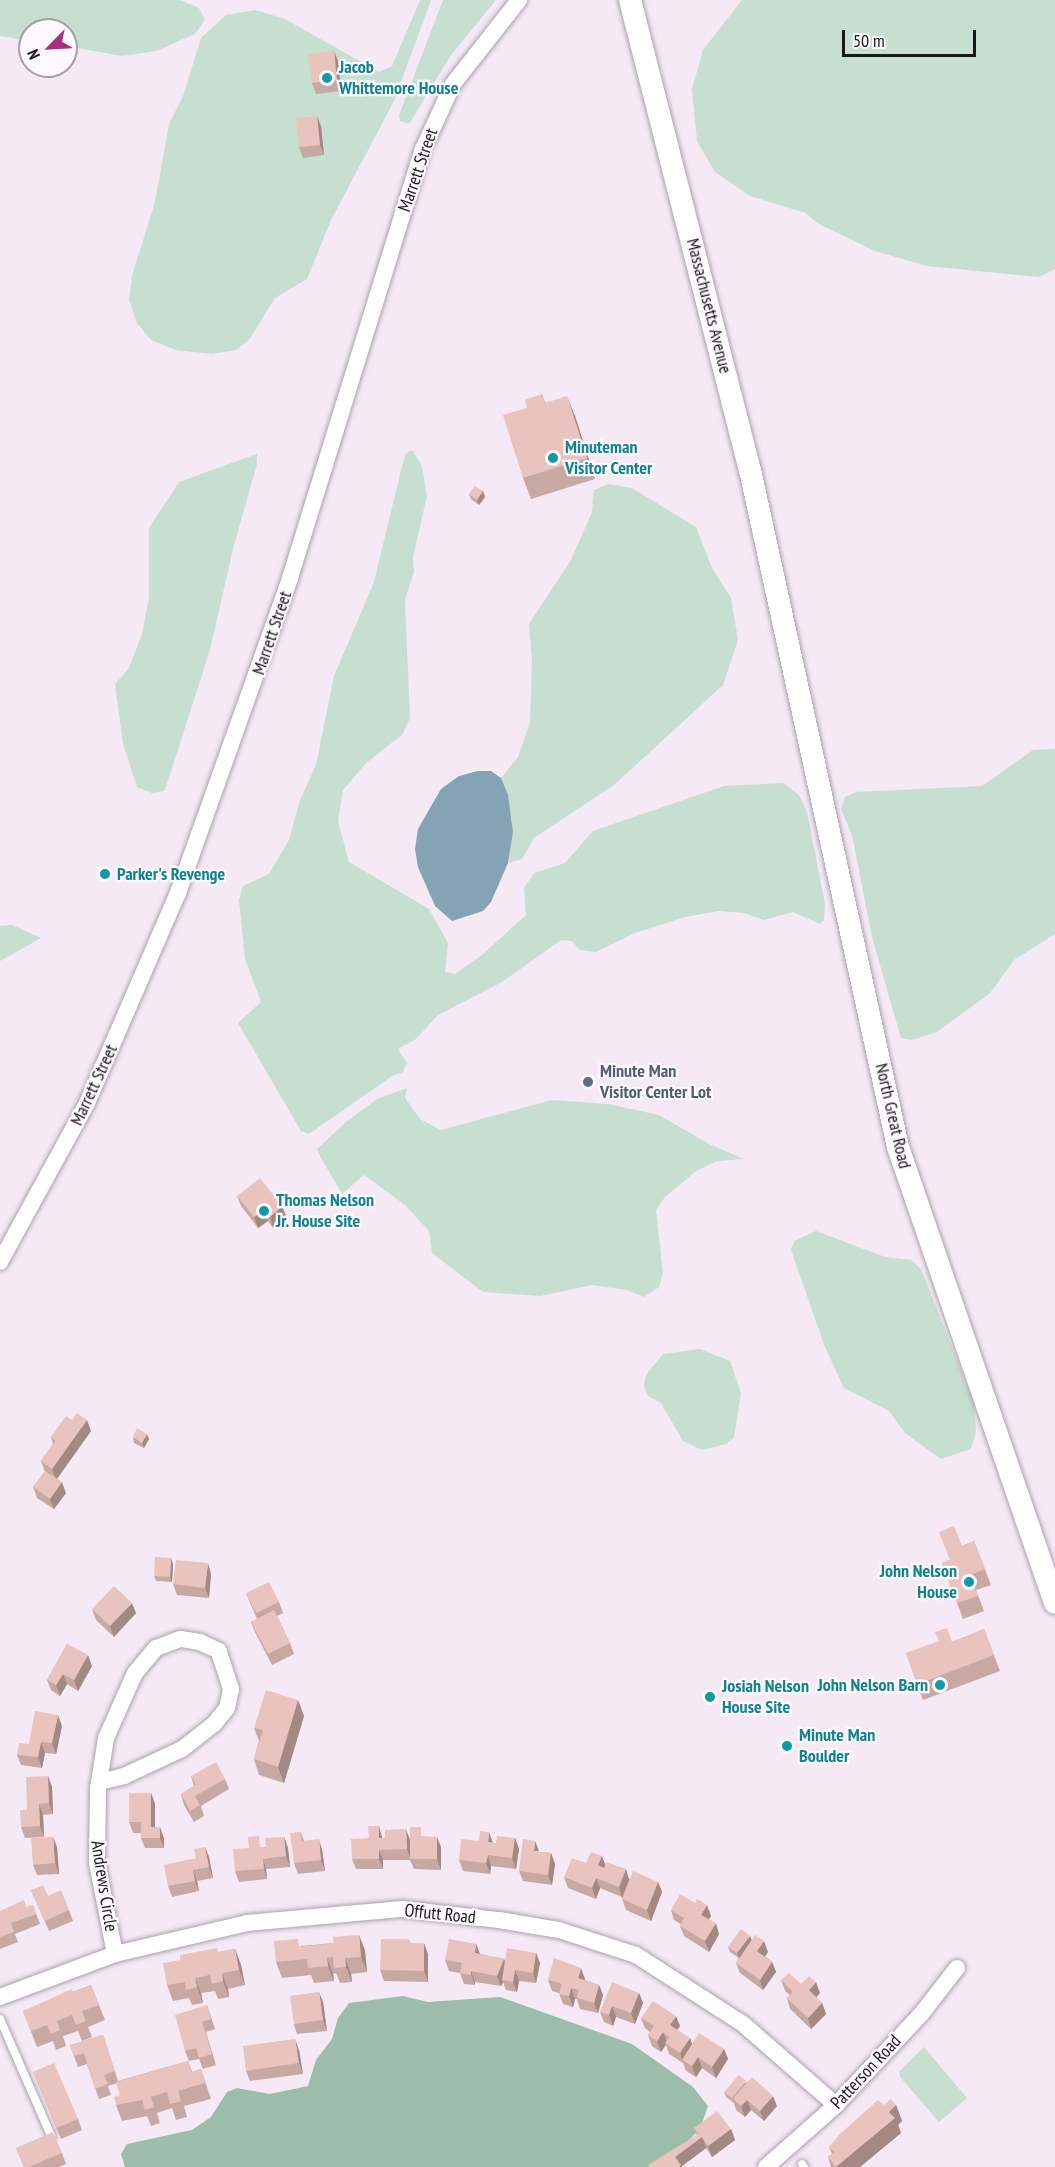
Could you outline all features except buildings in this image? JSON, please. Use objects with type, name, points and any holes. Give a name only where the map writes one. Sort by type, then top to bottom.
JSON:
[{"type":"main road","name":"Massachusetts Avenue","points":[[630,0],[724,364],[782,614]]},
{"type":"main road","name":"North Great Road","points":[[782,614],[898,1147],[1055,1603]]},
{"type":"street","name":"Marrett Street","points":[[0,1262],[87,1103],[178,893],[290,578],[423,149],[453,84],[499,21],[519,0]]},
{"type":"street","name":"Andrews Circle","points":[[99,1782],[124,1776],[182,1749],[214,1724],[227,1708],[231,1689],[219,1651],[200,1642],[180,1639],[156,1648],[135,1673],[106,1738],[99,1782],[97,1863],[115,1954]]},
{"type":"street","name":"Offutt Road","points":[[0,1997],[115,1954],[247,1923],[402,1909],[559,1930],[636,1955],[743,2024],[836,2105]]},
{"type":"street","name":"Patterson Road","points":[[766,2167],[836,2105],[922,2013],[957,1968]]},
{"type":"lane","points":[[0,2019],[51,2136]]},
{"type":"green space","points":[[0,0],[180,0],[199,8],[205,20],[195,34],[156,51],[122,56],[78,48],[78,18],[18,18],[18,39],[0,36]]},
{"type":"green space","points":[[420,0],[431,0],[394,101],[331,220],[307,279],[275,298],[249,340],[236,350],[212,354],[176,350],[151,340],[137,323],[129,300],[132,276],[155,202],[169,124],[183,96],[201,38],[226,15],[255,10],[285,19],[379,72],[392,66]]},
{"type":"green space","points":[[443,0],[496,0],[451,55],[409,124],[400,121],[399,115]]},
{"type":"green space","points":[[742,0],[1055,0],[1055,269],[1039,277],[927,266],[875,251],[817,223],[806,213],[750,196],[715,172],[697,141],[692,89],[703,50]]},
{"type":"green space","points":[[412,450],[422,466],[427,496],[413,557],[414,572],[405,600],[410,718],[402,735],[366,763],[343,790],[338,821],[349,862],[429,909],[448,943],[445,972],[455,974],[482,955],[526,915],[524,888],[534,873],[565,863],[593,831],[724,786],[784,783],[799,795],[807,812],[825,904],[824,920],[820,924],[793,912],[764,920],[744,913],[719,911],[685,917],[635,933],[596,952],[580,950],[572,941],[561,940],[502,982],[438,1015],[416,1039],[398,1049],[407,1063],[403,1072],[392,1076],[309,1134],[301,1131],[238,1023],[261,1002],[245,959],[239,900],[243,886],[269,874],[289,840],[300,800],[316,765],[334,676],[374,582],[403,462],[406,453]]},
{"type":"green space","points":[[257,454],[257,464],[233,549],[210,650],[164,791],[152,793],[137,787],[123,744],[115,684],[129,668],[142,634],[149,597],[149,528],[179,482]]},
{"type":"green space","points":[[608,484],[632,488],[696,527],[712,568],[731,598],[738,640],[723,685],[614,785],[534,838],[522,859],[509,863],[512,820],[501,778],[518,757],[530,722],[532,661],[529,624],[571,560],[592,512],[594,490]]},
{"type":"green space","points":[[1055,749],[1055,934],[1014,960],[990,993],[937,1032],[912,1040],[901,1038],[872,937],[852,835],[841,809],[845,797],[856,792],[982,786],[1033,750]]},
{"type":"green space","points":[[12,925],[41,938],[0,961],[0,926]]},
{"type":"green space","points":[[407,1088],[405,1098],[420,1119],[441,1130],[552,1100],[608,1104],[659,1115],[709,1144],[744,1159],[717,1161],[696,1171],[665,1197],[656,1210],[663,1274],[659,1287],[644,1297],[627,1290],[592,1285],[540,1296],[483,1292],[432,1253],[429,1231],[405,1205],[364,1175],[342,1194],[317,1149],[346,1122],[377,1099]]},
{"type":"green space","points":[[816,1231],[885,1257],[911,1260],[921,1269],[974,1403],[976,1432],[971,1449],[941,1459],[905,1433],[889,1411],[844,1388],[825,1347],[791,1250],[794,1241]]},
{"type":"green space","points":[[700,1349],[730,1361],[741,1393],[734,1438],[726,1444],[702,1450],[683,1441],[661,1403],[648,1396],[644,1386],[646,1375],[663,1354]]},
{"type":"green space","points":[[403,1996],[428,2002],[500,1997],[632,2044],[693,2087],[708,2106],[700,2129],[682,2147],[649,2167],[125,2167],[121,2154],[127,2144],[192,2130],[211,2117],[227,2092],[237,2088],[270,2094],[308,2086],[316,2060],[332,2039],[338,2018],[349,2003]]},
{"type":"green space","points":[[924,2047],[967,2098],[939,2122],[900,2077],[899,2072]]},
{"type":"water","points":[[478,771],[491,771],[501,778],[508,795],[513,832],[508,863],[491,902],[483,911],[452,921],[435,906],[418,867],[415,849],[418,829],[441,789],[459,776]]},
{"type":"place","name":"Jacob Whittemore House","points":[[327,78]]},
{"type":"place","name":"Minuteman Visitor Center","points":[[553,458]]},
{"type":"place","name":"Parker's Revenge","points":[[105,874]]},
{"type":"place","name":"Minute Man Visitor Center Lot","points":[[588,1082]]},
{"type":"place","name":"Thomas Nelson Jr. House Site","points":[[264,1211]]},
{"type":"place","name":"John Nelson House","points":[[969,1582]]},
{"type":"place","name":"John Nelson Barn","points":[[940,1685]]},
{"type":"place","name":"Josiah Nelson House Site","points":[[710,1697]]},
{"type":"place","name":"Minute Man Boulder","points":[[787,1746]]}]
